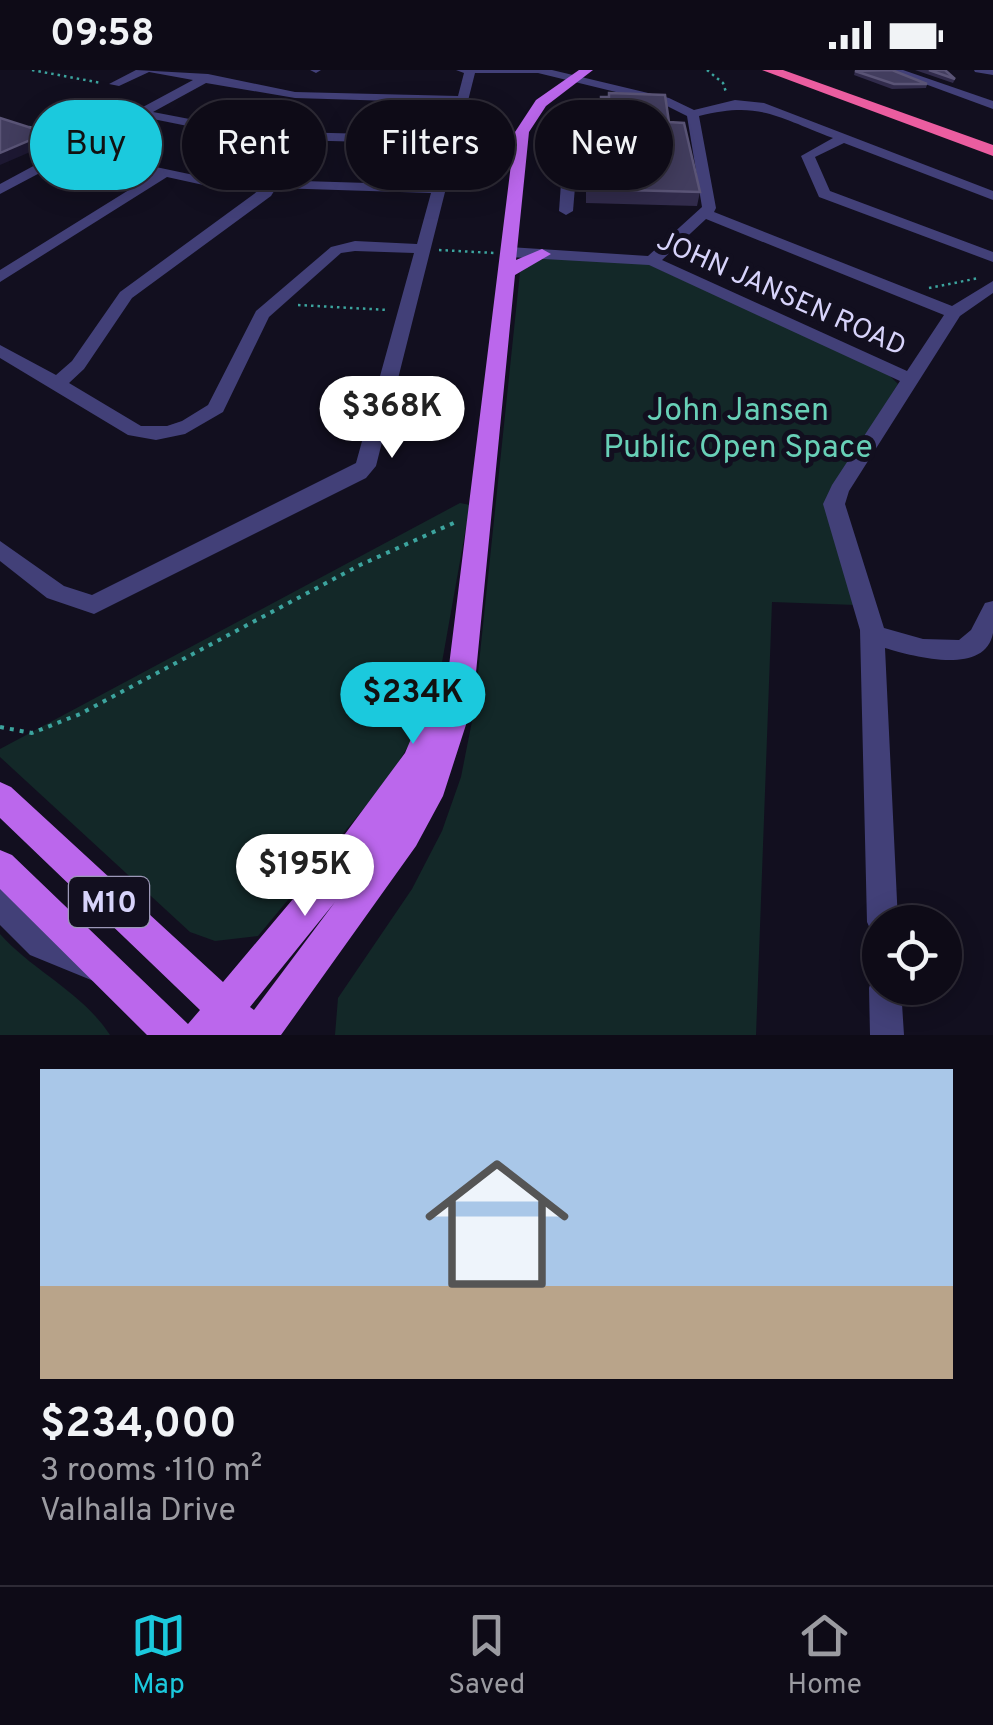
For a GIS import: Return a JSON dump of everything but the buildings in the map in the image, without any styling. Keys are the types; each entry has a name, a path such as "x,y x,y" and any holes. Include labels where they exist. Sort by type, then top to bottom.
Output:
{"highway":[{"path":"769,70 993,151"},
{"path":"801,70 993,138"}],"main road":[{"path":"256,1035 375,880 427,796 459,704 466,660 503,259 523,140 582,76 603,70"},
{"path":"503,259 542,254"},
{"path":"214,1022 336,872 417,761 443,702 467,618"},
{"name":"M10","path":"0,797 214,1022 256,1035"},
{"name":"M10","path":"0,866 174,1035"}],"street":[{"path":"115,84 144,70"},
{"path":"153,70 295,95 462,100 470,71"},
{"path":"162,102 221,70"},
{"path":"461,70 538,70 582,76 676,103 693,114 735,104 764,107 993,196"},
{"path":"496,71 504,70"},
{"path":"892,70 912,78 993,93"},
{"path":"980,70 993,72"},
{"path":"940,81 966,102 993,105"},
{"path":"652,261 707,214 709,206 693,114"},
{"path":"162,117 252,135 346,137"},
{"path":"843,138 808,156 824,194 993,258"},
{"path":"0,190 30,170"},
{"path":"0,276 163,174 182,177"},
{"path":"56,384 78,365 126,295 268,190"},
{"path":"0,548 61,596 78,604 94,605 350,481 366,466 440,190"},
{"path":"566,190 566,211"},
{"path":"707,214 954,313"},
{"path":"0,350 135,431 152,435 181,428 216,408 256,324 324,260 345,247 424,249"},
{"name":"JOHN JANSEN ROAD","path":"542,254 652,261 912,378"},
{"path":"882,905 872,635 834,504 839,490 954,313 988,282"},
{"path":"872,635 930,648 965,648 980,636 993,610"},
{"path":"0,904 41,944 104,968"},
{"path":"886,1005 887,1035"}],"path":[{"path":"32,70 115,84"},
{"path":"707,70 723,83 726,98 735,104"},
{"path":"18,124 30,129"},
{"path":"424,249 503,259"},
{"path":"911,296 988,282"},
{"path":"274,304 408,311"},
{"path":"0,727 32,733 80,714 345,573 458,522"}],"green space":[{"name":"John Jansen Public Open Space","path":"537,260 645,263 885,371 898,384 826,499 856,605 772,602 756,1035 335,1035 338,998 412,889 442,831 461,777 474,711 520,272"},
{"path":"460,503 470,505 441,668 415,734 390,777 258,936 215,941 190,932 0,757 0,749"},
{"path":"0,934 85,1006 110,1035 0,1035"}]}
